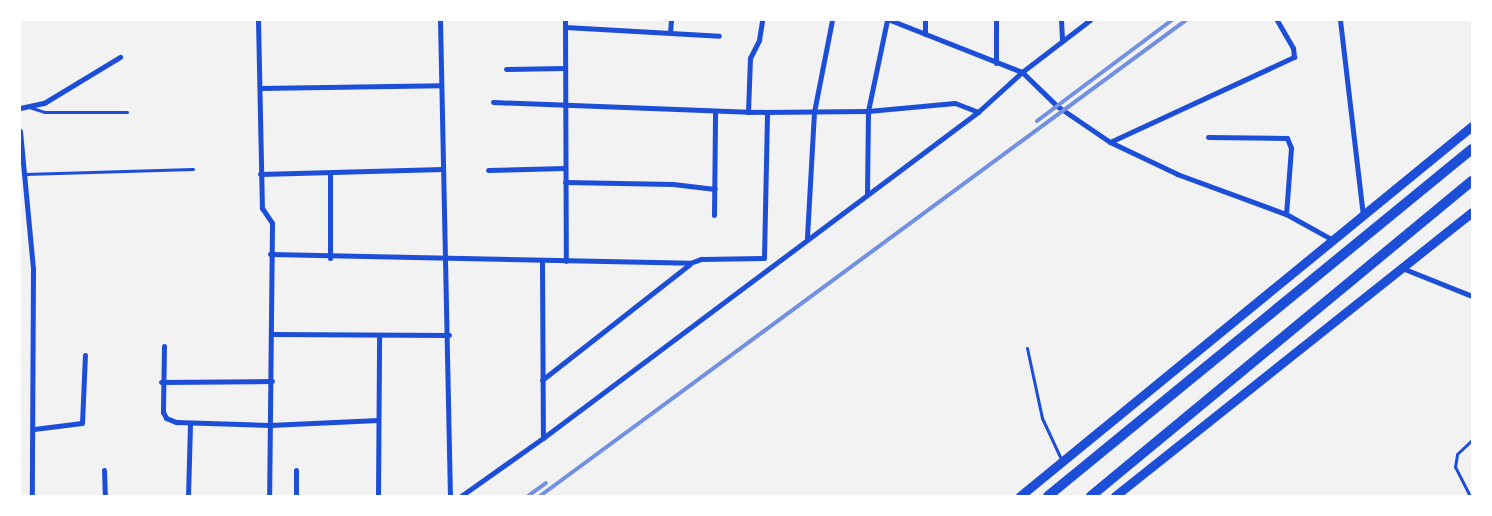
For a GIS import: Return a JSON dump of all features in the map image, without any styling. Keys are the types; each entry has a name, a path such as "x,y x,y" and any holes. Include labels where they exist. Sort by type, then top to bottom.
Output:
{"highway":[{"path":"1048,496 1472,149"},
{"path":"1091,496 1472,180"}],"main road":[{"path":"1020,496 1472,126"},
{"path":"1114,496 1472,212"}],"street":[{"path":"258,20 262,208 272,223 270,254 272,381 269,496"},
{"path":"440,20 449,335 450,496"},
{"path":"565,20 566,262"},
{"path":"670,32 671,20"},
{"path":"748,112 750,58 759,40 762,20"},
{"path":"807,237 814,112 832,20"},
{"path":"867,193 868,110 888,20 1022,72 1057,106 1110,142 1177,174 1286,214 1334,240"},
{"path":"925,20 925,34"},
{"path":"996,20 996,63"},
{"path":"1061,20 1062,41"},
{"path":"461,496 544,438 807,237 978,112 1022,72 1090,20"},
{"path":"1110,142 1294,57 1293,48 1277,20"},
{"path":"1340,20 1363,215"},
{"path":"565,27 719,36"},
{"path":"20,108 55,97 120,57"},
{"path":"506,69 565,68"},
{"path":"260,88 441,86"},
{"path":"493,102 565,103 715,112 868,110 955,103 978,112"},
{"path":"714,215 715,112"},
{"path":"542,380 690,264 701,260 764,258 767,112"},
{"path":"20,131 33,269 34,428 32,496"},
{"path":"1208,137 1287,138 1291,148 1286,214"},
{"path":"488,170 565,168"},
{"path":"260,174 443,169"},
{"path":"330,173 330,258"},
{"path":"566,182 673,184 715,189"},
{"path":"270,254 330,258 446,258 690,264"},
{"path":"542,261 544,438"},
{"path":"1402,268 1472,296"},
{"path":"271,334 449,335"},
{"path":"378,496 379,336"},
{"path":"164,346 161,382 166,418 190,423 270,425 378,420"},
{"path":"34,428 82,423 85,355"},
{"path":"161,382 272,381"},
{"path":"188,496 190,423"},
{"path":"104,470 105,496"},
{"path":"296,470 296,496"}],"lane":[{"path":"29,106 44,112 127,112"},
{"path":"24,174 193,169"},
{"path":"1027,348 1042,418 1062,462"},
{"path":"1470,496 1455,467 1458,454 1472,440"}],"railway":[{"path":"1037,121 1172,20"},
{"path":"540,496 1186,20"},
{"path":"528,496 546,483"}]}
